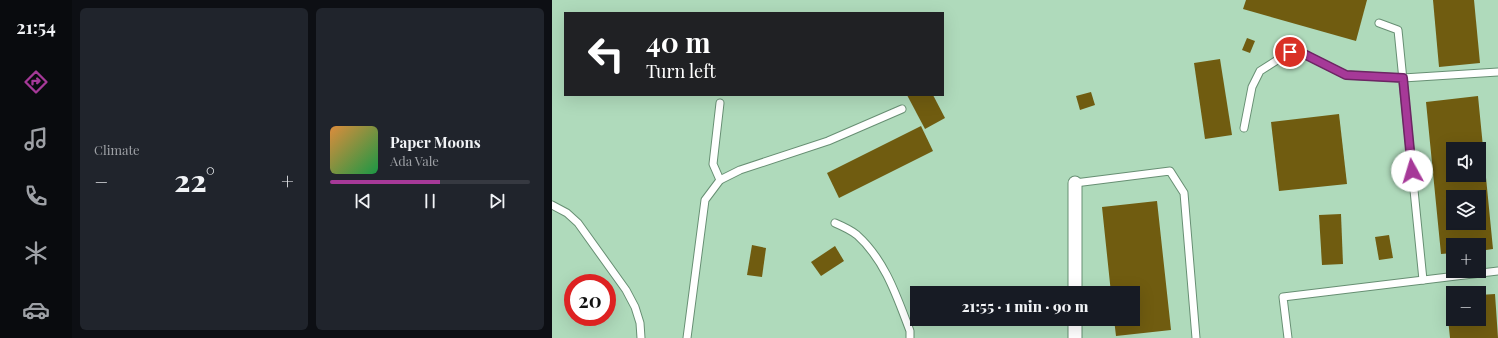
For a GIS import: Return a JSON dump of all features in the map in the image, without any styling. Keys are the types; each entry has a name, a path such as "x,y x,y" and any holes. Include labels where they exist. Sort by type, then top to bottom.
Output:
{"street":[{"path":"1075,183 1075,286"},
{"path":"1073,337 1074,326"}],"lane":[{"path":"1379,23 1398,30 1424,280"},
{"path":"1244,128 1252,88 1260,70 1290,52 1304,54 1346,75 1403,78 1498,72"},
{"path":"720,103 713,164 720,180"},
{"path":"687,338 705,200 720,180 740,170 828,141 902,109"},
{"path":"1075,183 1170,171 1184,193 1196,338"},
{"path":"552,205 567,213 578,223 626,290 635,307 640,323 641,338"},
{"path":"836,223 856,234 873,252 893,287 910,331 910,338"},
{"path":"1288,338 1283,297 1498,271"}],"building":[{"path":"1246,0 1367,0 1356,41 1243,9"},
{"path":"1433,0 1474,0 1480,63 1439,67"},
{"path":"1247,38 1255,41 1250,53 1242,50"},
{"path":"1220,59 1232,135 1205,139 1194,63"},
{"path":"1091,92 1095,105 1080,110 1076,96"},
{"path":"908,96 934,96 945,118 925,129"},
{"path":"1478,96 1483,142 1446,142 1446,182 1486,182 1486,178 1493,249 1486,250 1486,238 1446,238 1446,254 1441,254 1426,102"},
{"path":"1339,114 1347,184 1279,191 1271,122"},
{"path":"921,126 933,151 839,198 827,173"},
{"path":"1157,201 1171,330 1116,336 1115,326 1140,326 1140,286 1110,286 1102,207"},
{"path":"1341,214 1343,264 1322,265 1319,215"},
{"path":"1389,235 1393,258 1379,260 1375,237"},
{"path":"752,245 766,248 762,277 747,275"},
{"path":"835,246 844,261 821,276 811,262"},
{"path":"1495,294 1498,338 1450,338 1449,326 1486,326 1486,295"}],"route":[{"path":"1290,52 1304,54 1346,75 1403,78 1412,171"}]}
